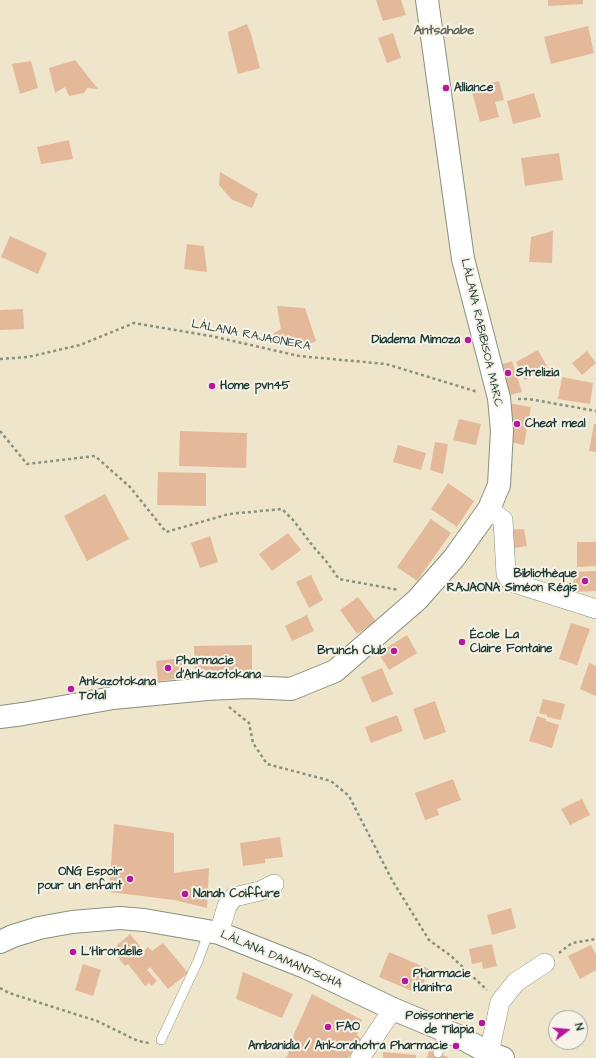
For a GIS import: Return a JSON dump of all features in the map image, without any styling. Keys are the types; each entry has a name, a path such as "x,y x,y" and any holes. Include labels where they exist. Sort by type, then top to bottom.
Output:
{"street":[{"name":"LÀLANA RABIBISOA MARC","path":"0,717 113,698 207,689 249,687 291,688 336,671 417,600 454,558 489,509 499,485 502,431 499,398 463,259 427,0"},
{"path":"489,509 503,520 506,574 511,582 596,609"},
{"path":"214,932 227,906 234,897 260,892 274,884"},
{"name":"LÀLANA DAMANTSOHA","path":"0,942 13,936 39,928 66,923 120,918 144,920 214,932 305,968 393,1010 458,1036 496,1055"},
{"path":"496,1055 500,1002 516,982 546,963"},
{"path":"360,1058 393,1010"}],"lane":[{"path":"161,1040 198,961 214,932"},
{"path":"438,1053 443,1030"}],"path":[{"name":"LÀLANA RAJAONERA","path":"0,359 28,357 80,345 134,323 211,336 299,356 386,364 499,398"},
{"path":"529,399 596,411"},
{"path":"0,431 27,464 95,456 130,487 166,532 229,514 282,509 294,521 340,579 402,590 417,600"},
{"path":"207,689 249,723 253,743 267,764 331,781 349,796 392,880 429,940 451,956 500,1002"},
{"path":"546,963 572,944 596,939"},
{"path":"0,988 9,993 98,1021 138,1041 150,1043 161,1040"}],"building":[{"path":"376,0 401,0 406,15 383,21"},
{"path":"548,0 583,0 583,4 548,6"},
{"path":"247,24 260,68 238,74 228,32"},
{"path":"588,26 594,53 551,64 544,37"},
{"path":"393,33 401,58 387,63 378,38"},
{"path":"75,60 98,89 87,88 84,93 69,96 65,87 55,93 49,68"},
{"path":"31,61 38,88 20,94 12,64"},
{"path":"499,81 504,100 495,102 499,117 480,122 471,88"},
{"path":"534,93 541,117 513,124 507,101"},
{"path":"69,140 73,159 41,164 37,147"},
{"path":"559,153 563,180 525,186 521,158"},
{"path":"220,172 258,194 252,208 231,199 219,185"},
{"path":"553,231 552,263 529,262 531,237"},
{"path":"10,236 47,253 38,274 1,257"},
{"path":"187,244 204,246 207,272 184,269"},
{"path":"277,306 305,308 316,341 299,349 271,342 274,333 281,329"},
{"path":"23,309 24,329 0,330 0,310"},
{"path":"538,350 548,368 525,380 516,362"},
{"path":"587,351 596,363 582,375 572,363"},
{"path":"512,361 522,392 503,397 494,367"},
{"path":"562,377 593,383 590,404 558,399"},
{"name":"Cheat meal","path":"502,402 531,407 524,445 510,442"},
{"path":"459,419 481,424 476,445 453,440"},
{"path":"594,424 596,424 596,452 589,451"},
{"path":"180,431 247,433 246,468 179,466"},
{"path":"435,442 448,444 443,474 430,470"},
{"path":"398,445 426,453 421,470 393,462"},
{"path":"158,472 206,473 206,506 157,505"},
{"path":"448,483 474,501 457,527 431,509"},
{"path":"105,494 129,539 87,561 64,516"},
{"path":"431,519 451,533 417,581 397,567"},
{"path":"524,529 527,546 509,549 507,530"},
{"path":"288,533 301,550 272,571 259,554"},
{"path":"210,536 218,562 200,568 191,543"},
{"path":"577,542 596,542 596,566 577,567"},
{"name":"Bibliothèque RAJAONA Siméon Régis","path":"596,571 596,591 574,592 573,572"},
{"path":"311,575 323,600 309,608 296,582"},
{"path":"358,597 376,621 357,634 340,610"},
{"path":"307,615 314,631 292,641 285,626"},
{"path":"571,623 590,629 577,665 559,659"},
{"path":"407,635 417,653 389,670 378,653"},
{"path":"252,645 252,672 195,673 194,646"},
{"path":"183,658 186,678 158,681 156,661"},
{"path":"589,663 596,666 596,696 580,689"},
{"path":"382,668 393,694 372,703 361,677"},
{"path":"543,699 565,704 561,720 547,717 547,715 539,713"},
{"path":"435,701 446,732 424,740 413,709"},
{"path":"397,715 403,731 371,743 365,727"},
{"path":"537,716 546,719 546,721 559,725 552,748 529,741"},
{"path":"453,779 461,800 437,809 439,815 425,820 415,793"},
{"path":"582,799 590,815 570,825 561,809"},
{"path":"114,824 174,833 174,873 209,868 207,908 174,900 109,892"},
{"path":"280,837 283,857 265,859 265,863 243,866 240,843"},
{"path":"511,908 516,928 492,935 487,915"},
{"path":"130,934 144,951 148,947 152,951 163,943 188,973 168,989 150,967 147,970 157,981 151,986 149,983 145,986 128,964 125,966 112,950"},
{"path":"492,944 497,966 483,969 482,962 472,964 469,949"},
{"path":"591,945 596,955 596,970 580,979 568,956"},
{"path":"389,952 429,969 419,994 379,977"},
{"path":"83,964 101,970 93,996 75,990"},
{"path":"243,972 293,994 282,1018 236,999"},
{"name":"FAO","path":"312,994 362,1020 357,1035 361,1039 348,1058 285,1058 288,1055 289,1045"},
{"path":"429,1050 438,1053 450,1058 427,1058"},
{"path":"383,1052 416,1055 416,1058 383,1058"}],"place":[{"name":"Alliance","path":"446,88"},
{"name":"Diadema Mimoza","path":"468,340"},
{"name":"Strelizia","path":"508,373"},
{"name":"Home pvn45","path":"212,386"},
{"name":"Cheat meal","path":"517,424"},
{"name":"Bibliothèque RAJAONA Siméon Régis","path":"585,581"},
{"name":"École La Claire Fontaine","path":"462,642"},
{"name":"Brunch Club","path":"394,651"},
{"name":"Pharmacie d'Ankazotokana","path":"168,668"},
{"name":"Ankazotokana Total","path":"71,689"},
{"name":"ONG Espoir pour un enfant","path":"130,879"},
{"name":"Nanah Coiffure","path":"185,894"},
{"name":"L'Hirondelle","path":"73,952"},
{"name":"Pharmacie Hanitra","path":"405,981"},
{"name":"Poissonnerie de Tilapia","path":"482,1023"},
{"name":"FAO","path":"328,1027"},
{"name":"Ambanidia / Ankorahotra Pharmacie","path":"456,1046"}],"district":[{"name":"Antsahabe","path":"444,31"}]}
